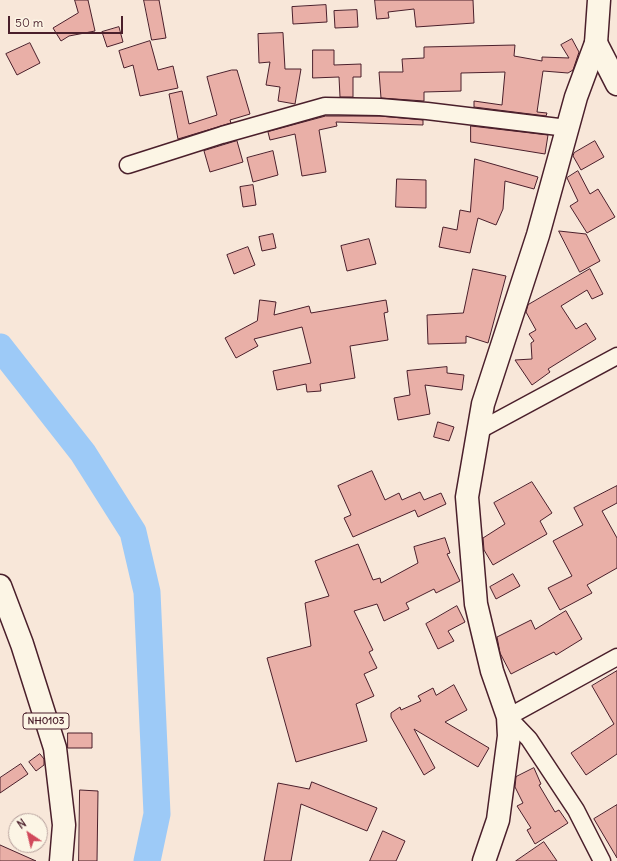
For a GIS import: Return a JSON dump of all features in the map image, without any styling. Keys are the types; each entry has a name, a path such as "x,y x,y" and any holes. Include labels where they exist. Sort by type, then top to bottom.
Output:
{"main road":[{"path":"484,861 498,820 509,736 508,717 492,671 476,604 467,497 483,404 538,235 576,97 596,43 599,0"},
{"path":"596,43 617,84"},
{"name":"NH0103","path":"0,586 22,644 55,748 64,825 61,861"}],"street":[{"path":"128,165 325,106 380,107 427,111 567,128"},
{"path":"478,431 617,356"},
{"path":"602,861 576,810 529,739 508,717 617,657"}],"building":[{"path":"75,0 88,0 95,31 69,36 61,41 53,28 78,13"},
{"path":"144,0 159,0 166,38 152,40"},
{"path":"375,0 473,0 474,23 416,27 414,9 388,12 389,18 377,19"},
{"path":"326,5 327,22 293,24 292,7"},
{"path":"357,10 358,27 335,28 334,11"},
{"path":"119,27 123,42 107,47 102,32"},
{"path":"283,33 285,69 301,69 295,104 278,101 280,87 266,85 270,62 259,63 258,34"},
{"path":"572,39 579,52 573,70 568,73 543,71 537,112 547,113 546,116 474,107 474,101 502,105 505,72 461,73 461,91 424,92 424,101 381,98 379,72 403,72 402,59 424,58 424,47 515,45 514,56 542,61 542,57 569,58 561,45"},
{"path":"150,41 158,70 173,66 178,88 140,96 133,65 124,68 119,51"},
{"path":"30,43 40,63 17,75 6,54"},
{"path":"313,50 334,50 334,65 361,64 361,77 353,77 353,97 340,97 339,77 313,78"},
{"path":"237,70 250,114 230,120 231,123 178,139 169,94 182,91 189,124 217,115 207,77"},
{"path":"326,116 380,116 423,120 423,125 336,122 337,126 319,130 326,172 302,176 295,134 270,140 268,132"},
{"path":"471,126 548,135 545,154 471,142"},
{"path":"237,141 243,162 210,172 204,151"},
{"path":"595,141 604,157 581,170 573,156 574,153"},
{"path":"273,151 278,175 253,182 247,158"},
{"path":"475,159 538,177 534,189 505,181 503,209 496,225 478,218 470,253 439,247 443,227 457,230 460,210 470,212"},
{"path":"578,171 590,194 598,189 615,217 587,233 570,206 578,201 567,178"},
{"path":"397,179 426,180 426,208 396,207"},
{"path":"253,185 256,205 243,207 240,187"},
{"path":"559,231 586,234 600,261 580,272"},
{"path":"273,234 276,248 262,251 259,237"},
{"path":"369,239 376,264 347,271 341,246"},
{"path":"248,247 255,265 234,274 227,255"},
{"path":"473,269 506,276 488,343 466,336 466,343 428,344 427,315 463,313"},
{"path":"590,269 603,294 592,299 587,290 561,306 576,329 586,323 596,339 548,369 550,372 532,385 515,360 532,359 531,343 534,341 529,334 536,330 526,312 528,305"},
{"path":"260,300 276,302 274,315 309,306 311,313 386,300 388,312 384,313 388,340 350,346 355,378 320,384 321,391 307,392 306,384 277,390 273,371 311,363 302,327 254,339 258,346 236,358 225,338 257,321"},
{"path":"447,367 447,373 464,375 462,390 425,385 430,414 398,420 394,398 410,395 407,371"},
{"path":"438,422 454,427 449,441 434,437"},
{"path":"372,471 385,500 399,493 402,500 420,492 424,500 441,493 446,504 418,517 415,510 353,537 344,518 351,515 338,486"},
{"path":"532,482 552,513 540,521 547,534 493,565 484,550 483,538 505,524 494,503"},
{"path":"617,486 617,503 602,511 617,538 617,568 587,585 592,593 560,610 548,588 572,576 553,541 583,525 574,508"},
{"path":"445,538 450,553 447,554 460,581 436,593 434,589 406,603 409,609 384,621 377,604 354,611 373,650 369,652 377,668 364,674 374,696 356,704 367,741 296,762 267,658 311,646 305,603 329,596 315,561 358,544 373,580 380,578 381,583 418,563 414,547"},
{"path":"513,574 520,586 496,599 490,587"},
{"path":"457,606 465,622 448,631 454,641 438,649 426,624"},
{"path":"566,611 582,639 556,655 554,652 511,674 500,653 497,637 531,620 535,629"},
{"path":"617,671 617,754 586,775 571,753 614,724 592,686"},
{"path":"454,685 467,710 445,722 489,748 478,767 414,729 435,768 424,775 391,717 391,713 400,707 401,710 421,701 418,696 433,688 436,695"},
{"path":"68,733 92,733 92,748 68,748"},
{"path":"40,754 44,759 44,765 36,771 29,762"},
{"path":"21,764 28,774 0,793 0,778"},
{"path":"534,768 541,784 539,785 555,812 559,810 568,823 535,844 527,830 531,828 517,806 523,803 515,787 516,777"},
{"path":"312,782 377,808 367,831 301,804 291,861 264,861 278,783 309,789"},
{"path":"80,790 98,791 97,861 79,861"},
{"path":"617,805 617,858 594,819"},
{"path":"383,831 405,841 396,861 370,861"},
{"path":"544,842 557,861 516,861"},
{"path":"0,845 8,849 8,853 18,853 36,861 0,861"}],"waterway":[{"path":"0,347 83,453 133,532 147,592 157,814 147,861"}]}
